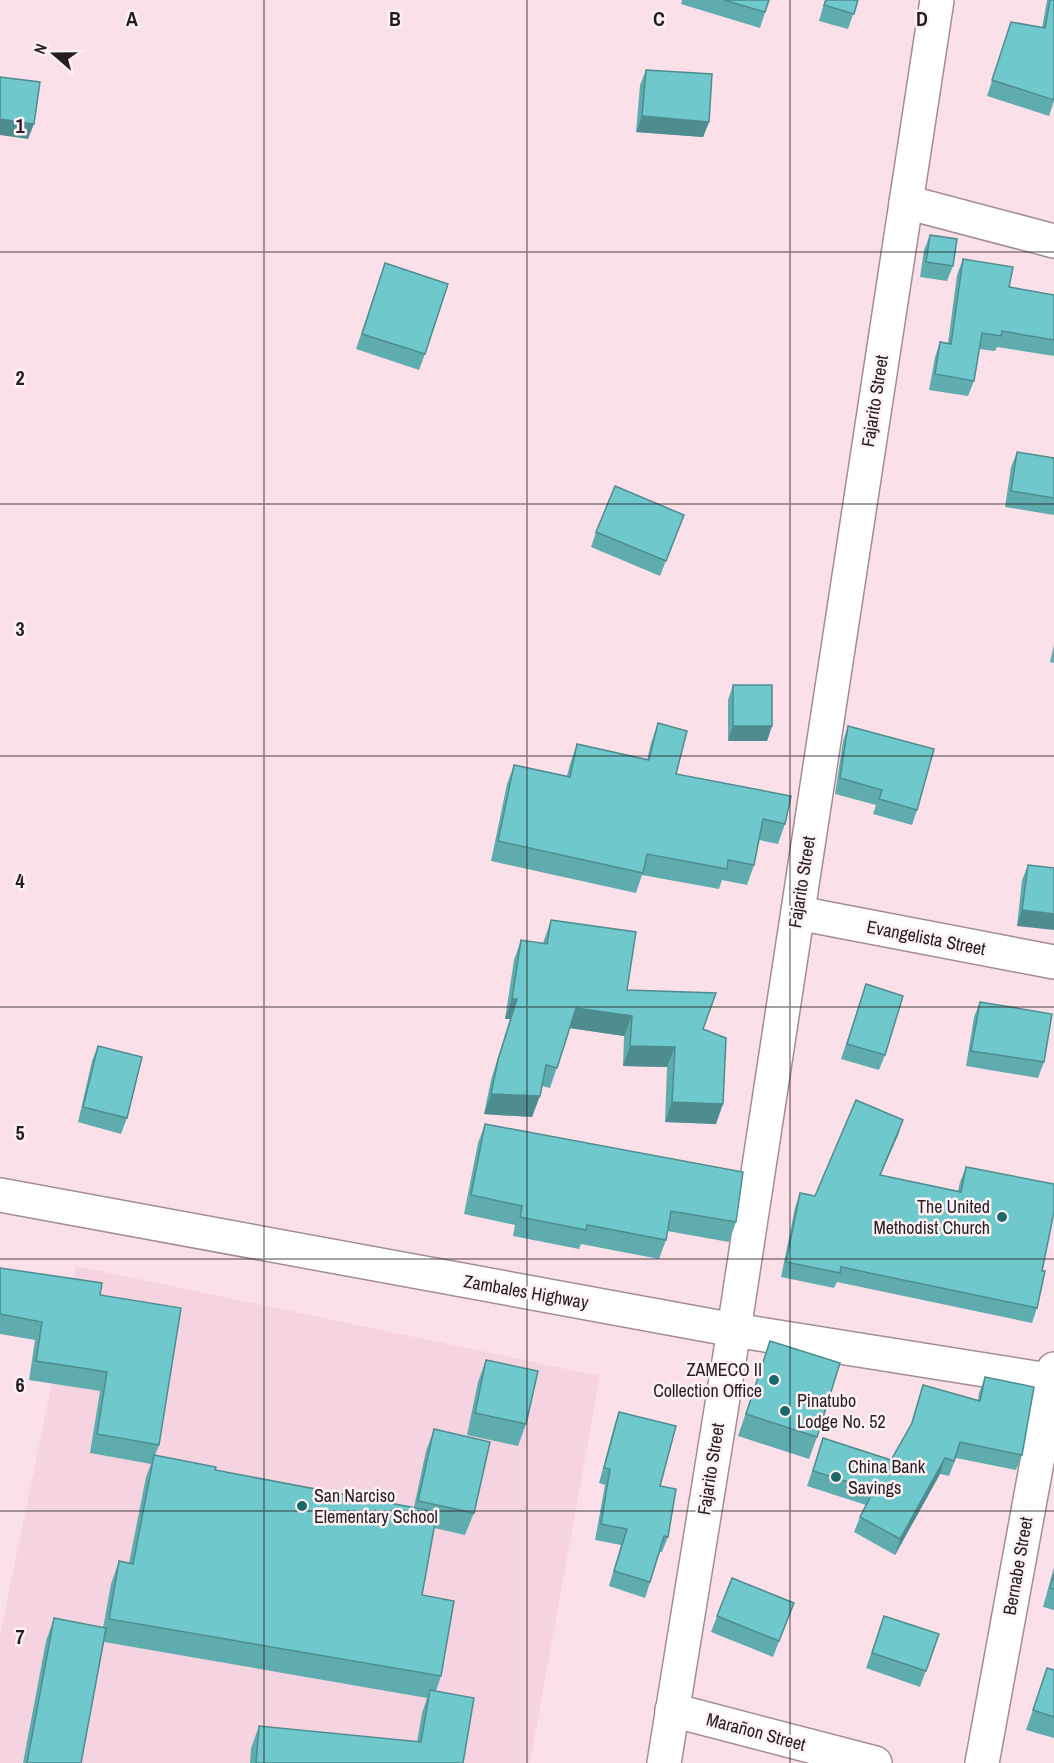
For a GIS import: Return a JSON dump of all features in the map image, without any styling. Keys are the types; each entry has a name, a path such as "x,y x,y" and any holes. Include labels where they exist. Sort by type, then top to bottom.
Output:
{"street":[{"name":"Fajarito Street","path":"664,1763 734,1330 936,0"},
{"path":"906,202 1054,241"},
{"name":"Evangelista Street","path":"798,913 1054,962"},
{"name":"Zambales Highway","path":"0,1195 734,1330 1053,1377"},
{"name":"Bernabe Street","path":"982,1763 1053,1377"},
{"name":"Marañon Street","path":"672,1710 875,1763"}],"shaded area":[{"name":"San Narciso Elementary School","path":"76,1266 600,1376 530,1763 0,1763 0,1635"}],"building":[{"path":"724,0 769,0 765,12"},
{"path":"826,0 858,0 854,14 824,5"},
{"path":"1050,0 1054,0 1054,100 992,80 1011,22 1045,28"},
{"path":"646,70 712,74 709,122 642,116"},
{"path":"0,77 40,82 34,124 0,119"},
{"path":"930,235 957,239 953,266 926,262"},
{"path":"963,259 1013,267 1009,287 1054,295 1054,340 1002,331 1001,336 982,333 974,381 935,374 940,342 951,344"},
{"path":"385,263 448,284 425,354 362,334"},
{"path":"1017,452 1054,458 1054,498 1011,491"},
{"path":"615,486 684,515 666,561 596,532"},
{"path":"733,685 772,685 772,726 733,726"},
{"path":"658,723 687,731 676,774 791,796 785,824 763,819 754,865 728,860 727,869 647,854 643,873 498,841 514,765 570,777 577,744 649,760"},
{"path":"848,726 934,749 917,810 879,799 882,790 840,778"},
{"path":"1028,865 1054,868 1054,914 1022,910"},
{"path":"551,920 636,932 627,990 716,993 703,1029 726,1038 723,1104 672,1102 675,1047 630,1046 632,1016 576,1008 557,1068 546,1065 540,1096 491,1094 498,1060 517,999 512,999 521,940 547,944"},
{"path":"866,984 903,996 885,1055 847,1044"},
{"path":"980,1002 1052,1014 1044,1062 971,1051"},
{"path":"98,1046 142,1057 127,1118 83,1107"},
{"path":"856,1100 903,1120 880,1175 961,1192 966,1167 1054,1184 1054,1212 1037,1308 841,1267 840,1273 786,1262 800,1193 815,1196"},
{"path":"485,1124 743,1172 736,1222 671,1211 666,1240 587,1225 586,1230 520,1217 522,1206 471,1195"},
{"path":"0,1268 102,1283 100,1295 181,1308 159,1445 97,1434 107,1372 36,1361 42,1322 0,1314"},
{"name":"Pinatubo Lodge No. 52","path":"770,1341 840,1363 817,1437 746,1414"},
{"path":"486,1360 538,1371 526,1424 475,1413"},
{"path":"985,1377 1034,1387 1022,1455 960,1442 954,1461 945,1458 900,1539 860,1517 874,1490 813,1471 823,1438 891,1460 912,1423 923,1385 980,1401"},
{"path":"619,1412 676,1426 660,1486 676,1489 668,1537 664,1536 650,1582 614,1571 627,1529 601,1524 610,1469 604,1468"},
{"path":"434,1429 490,1442 474,1513 418,1501"},
{"path":"154,1455 216,1467 215,1470 437,1512 422,1595 454,1601 441,1676 109,1619 119,1561 133,1564"},
{"path":"1054,1574 1054,1589 1050,1588"},
{"path":"732,1578 794,1603 779,1641 717,1616"},
{"path":"884,1616 939,1634 926,1671 872,1653"},
{"path":"54,1618 106,1628 81,1763 27,1763"},
{"path":"1047,1668 1054,1670 1054,1717 1033,1710"},
{"path":"430,1690 474,1698 463,1763 256,1763 259,1726 421,1742"}],"place":[{"name":"The United Methodist Church","path":"1002,1217"},
{"name":"ZAMECO II Collection Office","path":"774,1380"},
{"name":"Pinatubo Lodge No. 52","path":"785,1411"},
{"name":"China Bank Savings","path":"836,1477"},
{"name":"San Narciso Elementary School","path":"302,1506"}]}
